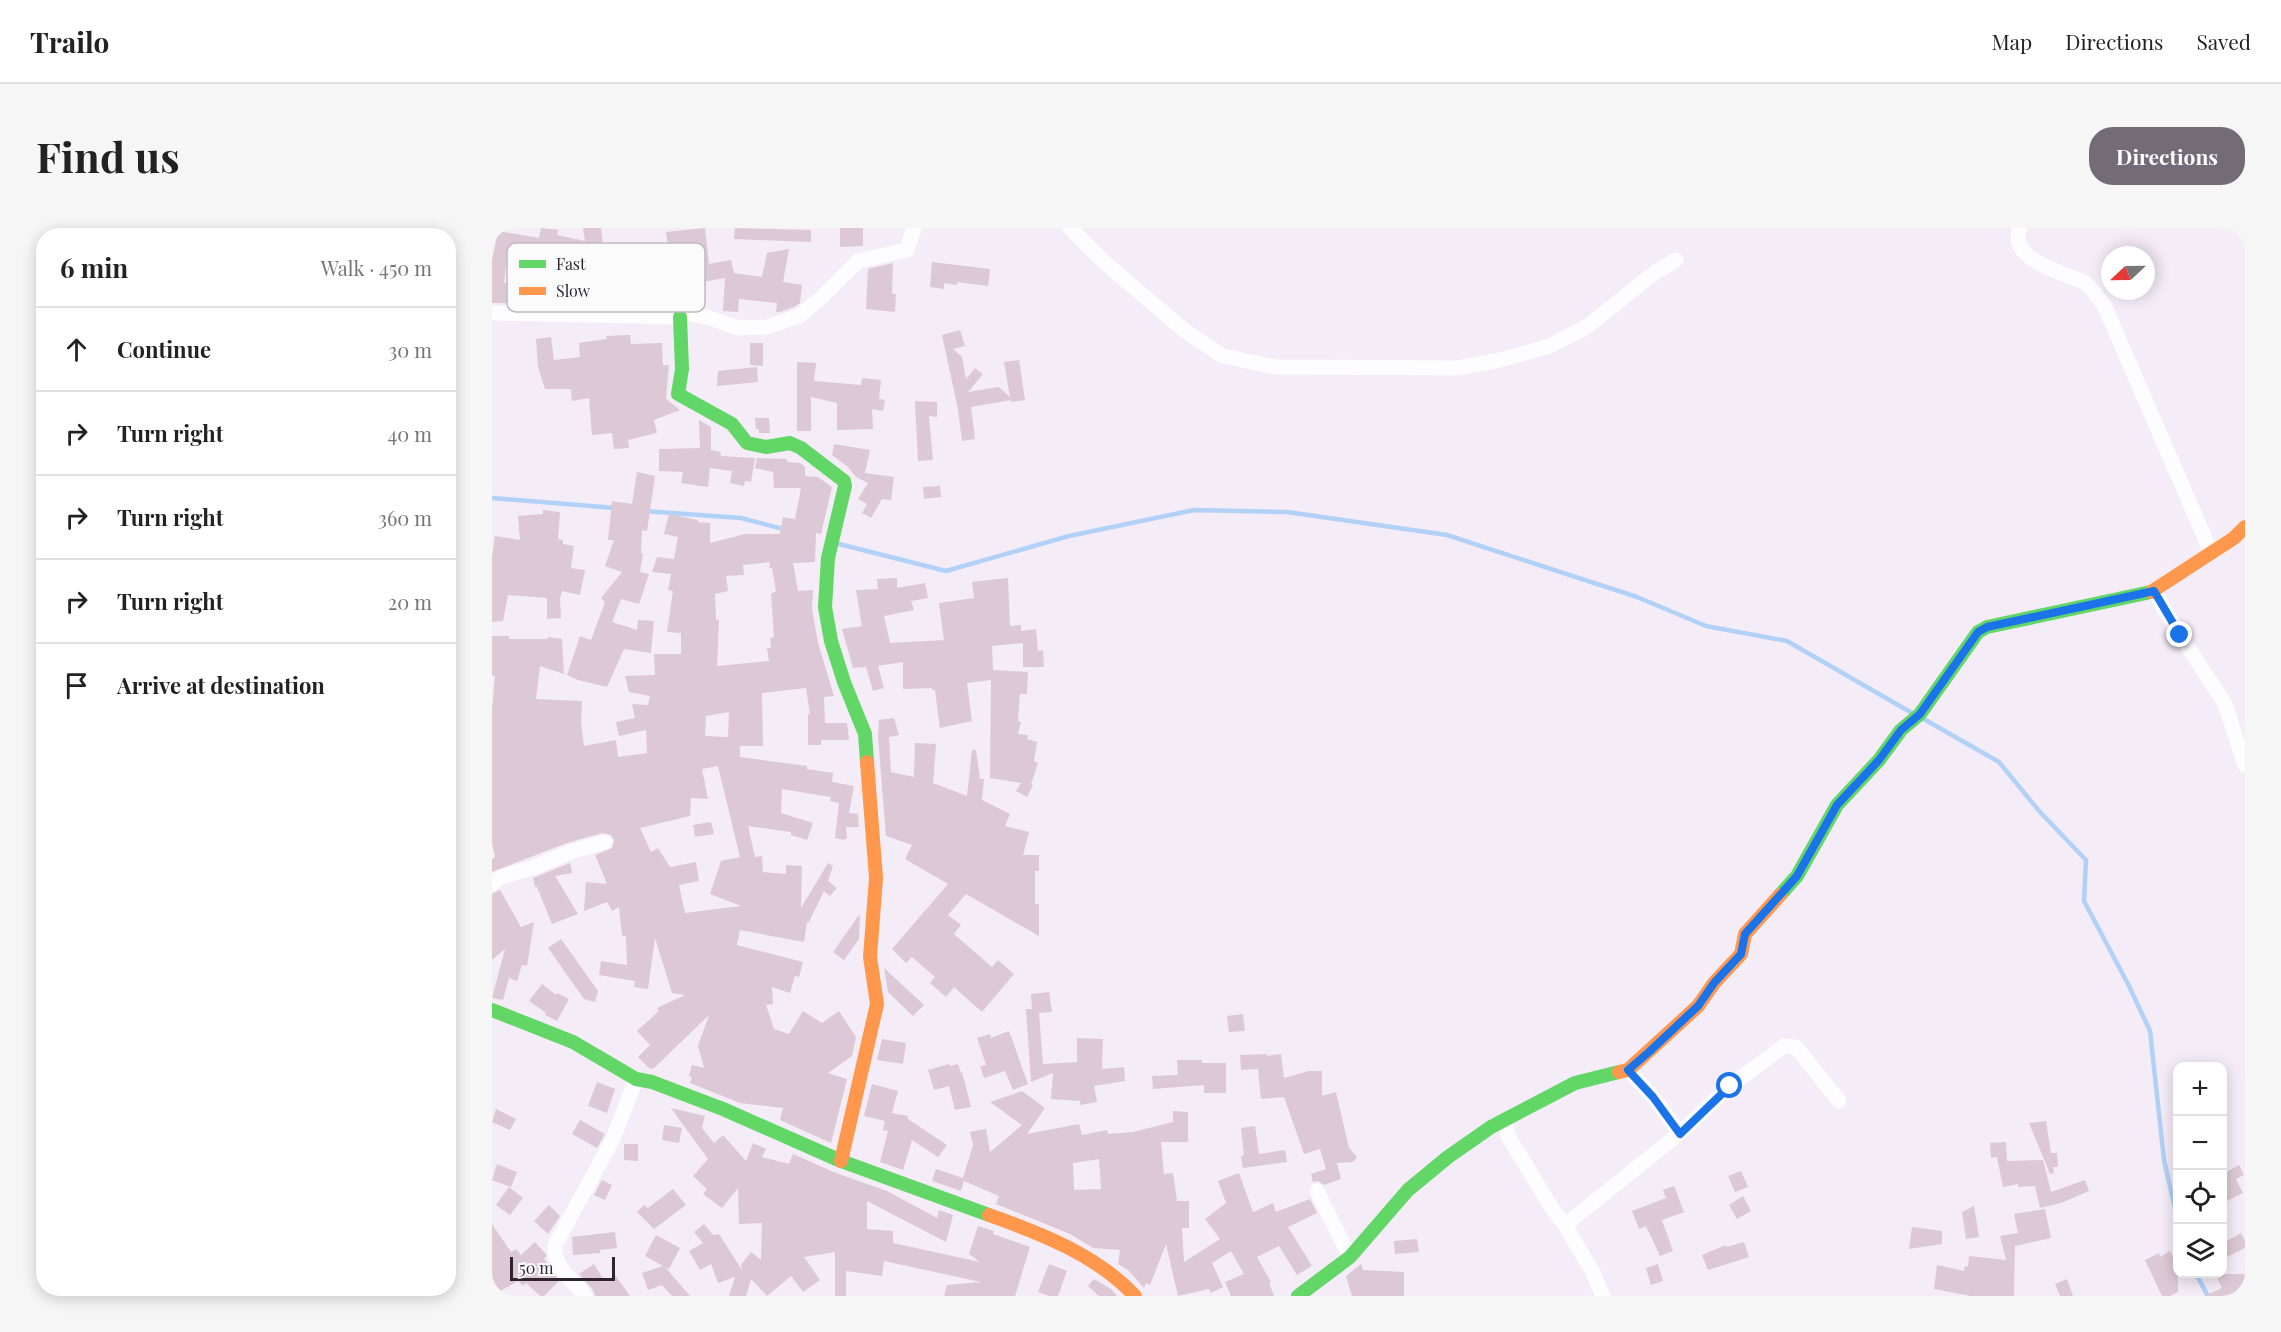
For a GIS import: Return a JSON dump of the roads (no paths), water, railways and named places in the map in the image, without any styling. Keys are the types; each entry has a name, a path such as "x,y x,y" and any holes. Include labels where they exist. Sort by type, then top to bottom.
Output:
{"street":[{"path":"492,313 680,317 686,313 710,318 738,328 767,327 799,316 821,298 858,261 907,250 914,228"},
{"path":"1070,228 1104,262 1184,330 1223,356 1275,367 1457,368 1496,361 1550,345 1588,326 1654,273 1676,260"},
{"path":"2020,228 2018,234 2021,249 2035,261 2088,285 2104,305 2211,552"},
{"path":"680,317 682,369 678,394 732,424 747,443 766,447 790,443 801,448 839,476 845,486 828,558 825,607 831,641 844,682 866,734 876,878 870,957 877,1004 841,1161"},
{"path":"1298,1296 1350,1257 1408,1190 1448,1157 1505,1120 1575,1083 1628,1070 1698,1006 1714,983 1741,954 1745,934 1797,876 1837,805 1879,760 1901,730 1920,714 1978,632 1987,627 2154,591 2234,538 2245,527"},
{"path":"2154,591 2225,704 2245,765"},
{"path":"492,885 501,878 570,852 605,842"},
{"path":"492,1010 573,1042 636,1079 652,1082 723,1109 841,1161 1020,1226 1065,1246 1119,1279 1135,1296"},
{"path":"1565,1225 1680,1134 1730,1086 1784,1046 1796,1047 1839,1101"},
{"path":"1628,1070 1653,1097 1680,1134"},
{"path":"585,1296 560,1268 554,1256 555,1245 613,1139 636,1079"},
{"path":"1505,1120 1509,1136 1553,1210 1565,1225 1592,1271 1603,1296"},
{"path":"1317,1191 1350,1257"}],"waterway":[{"path":"492,498 615,508"},
{"path":"839,544 946,571 1069,536 1194,510 1287,512 1447,535 1637,597 1706,626 1787,641 1912,713"},
{"path":"644,511 741,518 787,530"},
{"path":"1922,718 1999,762 2040,812 2086,860 2084,901 2150,1031 2164,1160 2173,1200"},
{"path":"2198,1278 2208,1296"}]}
